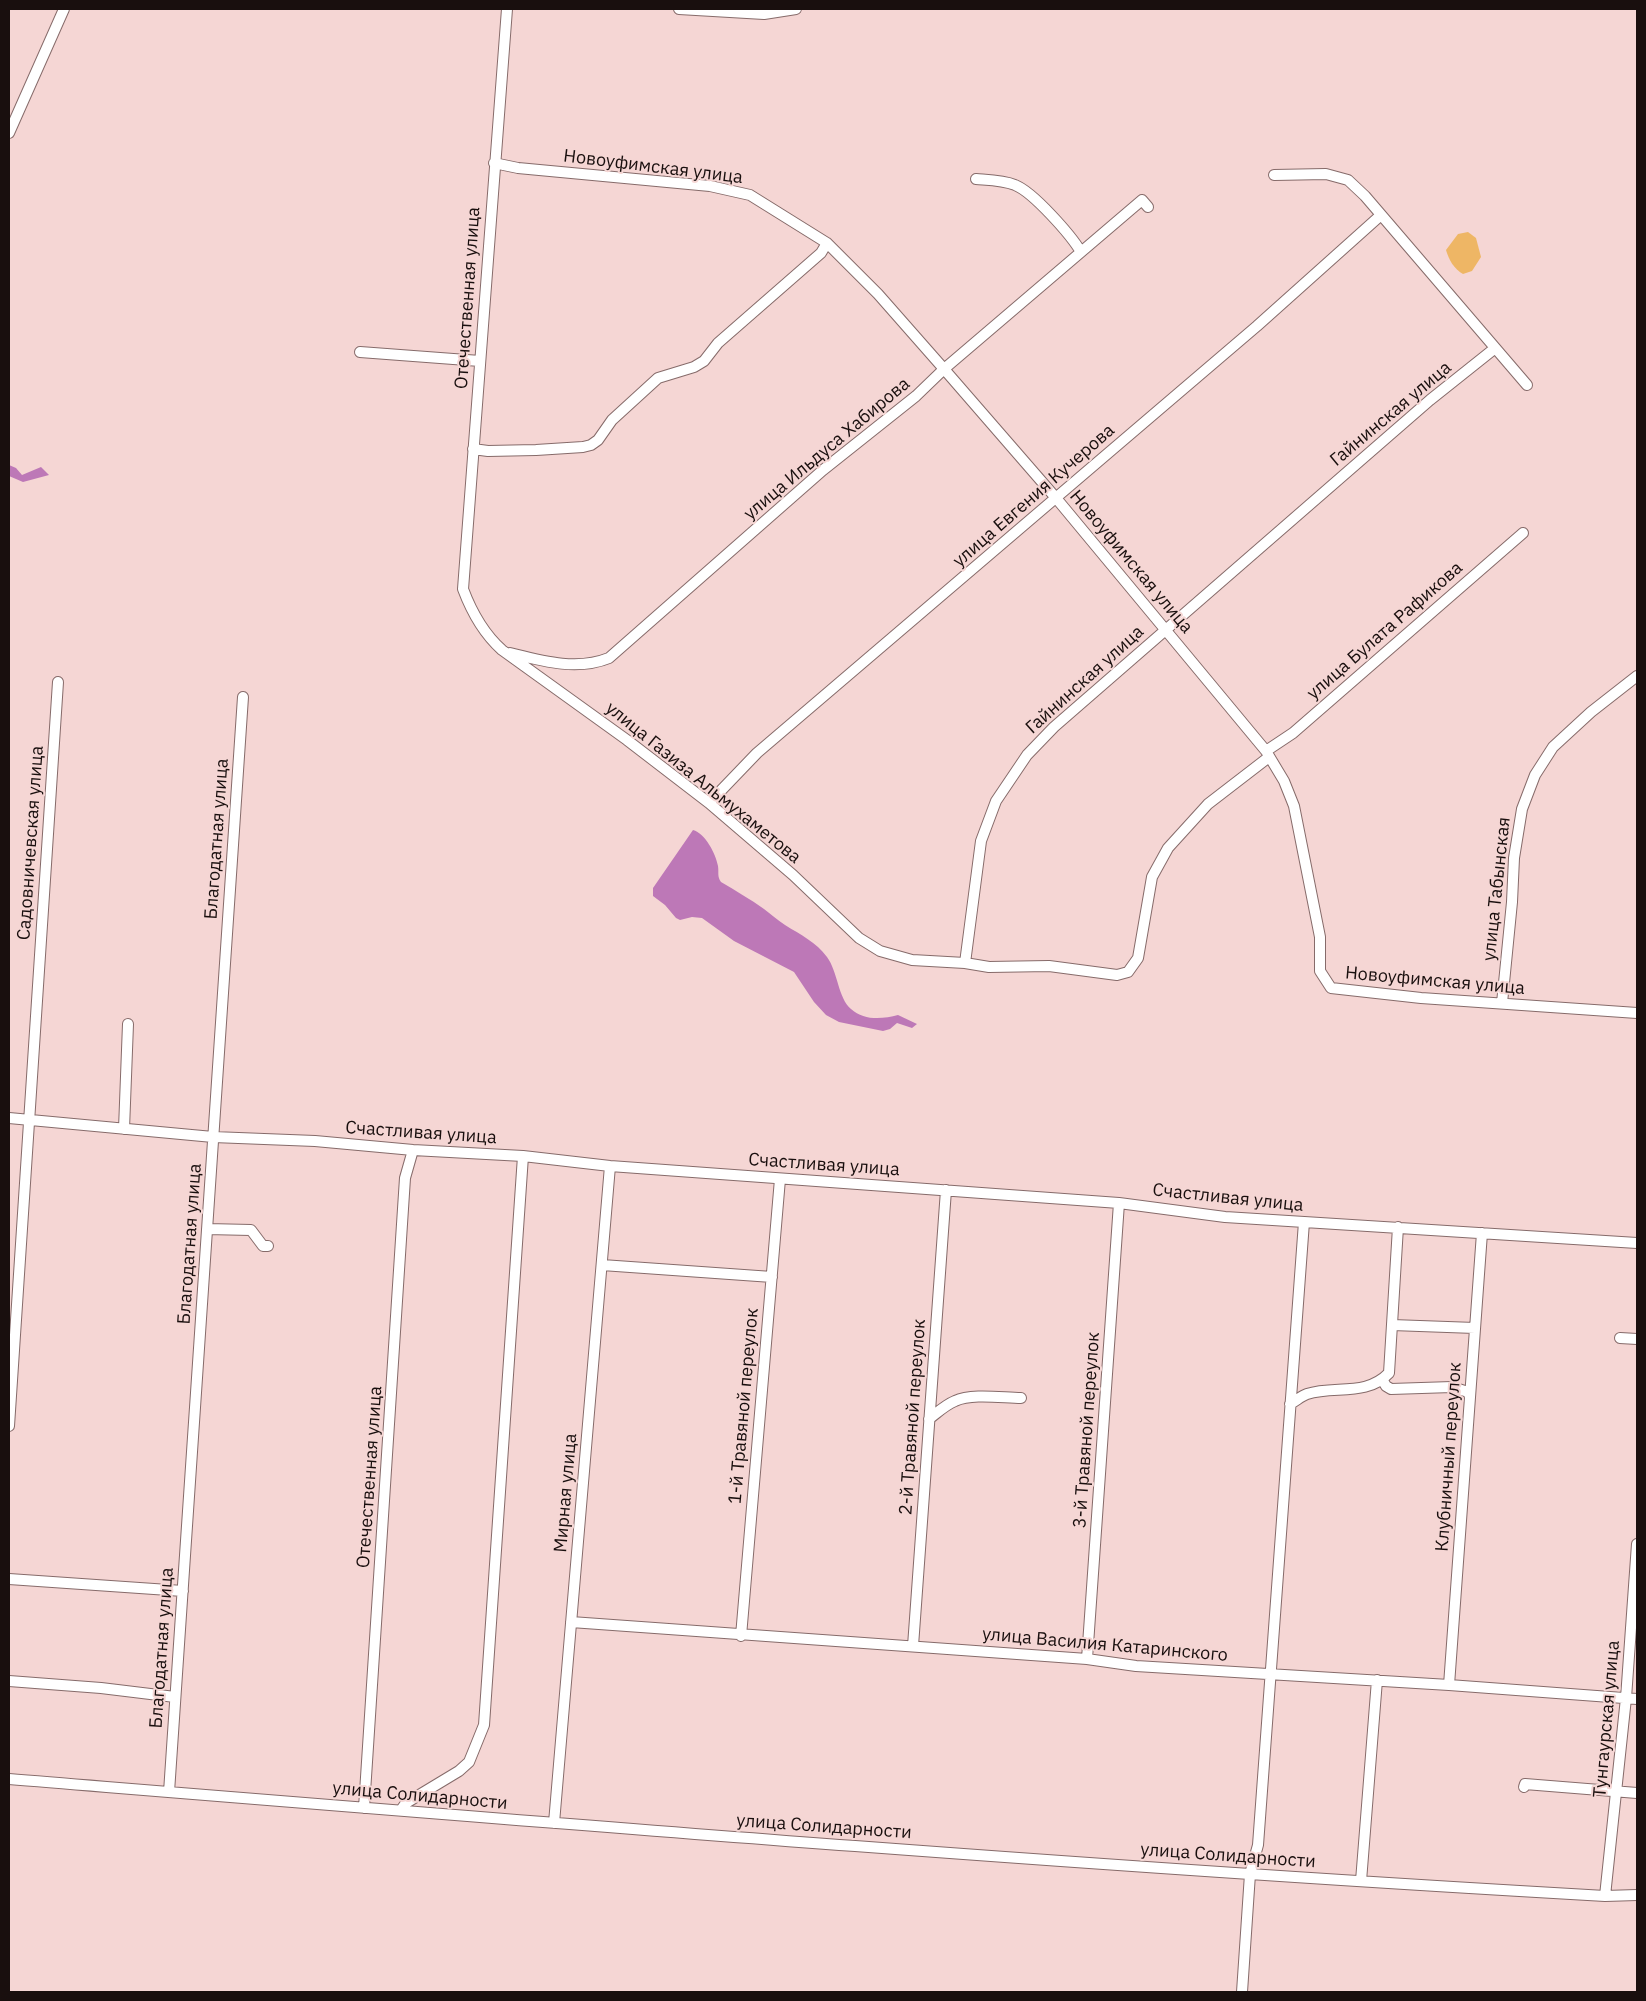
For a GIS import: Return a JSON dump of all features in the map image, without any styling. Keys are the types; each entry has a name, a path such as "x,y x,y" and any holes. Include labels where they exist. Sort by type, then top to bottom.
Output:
{"street":[{"path":"9,133 64,9"},
{"name":"Отечественная улица","path":"463,589 507,9"},
{"path":"679,9 764,14 796,9"},
{"name":"Новоуфимская улица","path":"494,163 518,168 710,186 750,195 827,243 878,294 1056,498 1268,754 1284,781 1294,806 1320,937 1320,971 1331,988 1421,998 1637,1013"},
{"path":"1274,176 1326,174 1348,180 1365,196 1527,385"},
{"path":"976,179 1016,185 1026,192 1074,242 1081,252"},
{"name":"улица Ильдуса Хабирова","path":"502,650 536,660 562,664 585,665 609,658 823,470 916,396 944,369 1142,200 1148,207"},
{"name":"улица Евгения Кучерова","path":"709,803 757,753 1257,326 1381,215"},
{"path":"473,449 488,451 536,450 591,445 598,440 612,420 658,378 694,367 704,361 718,342 821,253 827,243"},
{"name":"Гайнинская улица","path":"965,963 981,841 996,801 1027,755 1054,727 1166,629 1422,407 1494,348"},
{"path":"360,352 480,361"},
{"name":"улица Булата Рафикова","path":"965,963 989,967 1049,966 1117,975 1128,972 1138,958 1152,877 1168,848 1208,804 1523,533"},
{"name":"улица Газиза Альмухаметова","path":"463,589 478,622 491,640 502,650 709,803 793,875 859,938 880,952 912,960 965,963"},
{"name":"улица Табынская","path":"1502,1003 1512,902 1514,858 1522,809 1535,775 1552,747 1591,712 1637,676"},
{"name":"Садовничевская улица","path":"9,1426 58,682"},
{"name":"Благодатная улица","path":"169,1792 243,697"},
{"path":"124,1128 128,1024"},
{"name":"Счастливая улица","path":"9,1118 213,1137 314,1141 413,1150 523,1156 610,1166 651,1167 780,1179 1120,1203 1224,1217 1637,1243"},
{"name":"Отечественная улица","path":"364,1808 405,1188 413,1150"},
{"path":"401,1810 406,1804 459,1771 469,1762 484,1725 523,1156"},
{"name":"Мирная улица","path":"554,1823 610,1166"},
{"name":"1-й Травяной переулок","path":"741,1636 780,1179"},
{"name":"2-й Травяной переулок","path":"912,1646 946,1190"},
{"name":"3-й Травяной переулок","path":"1087,1659 1120,1203"},
{"path":"1242,1992 1250,1874 1258,1845 1304,1222"},
{"path":"1290,1404 1308,1394 1361,1389 1382,1379 1389,1373 1398,1227"},
{"path":"207,1229 252,1230 262,1246 268,1246"},
{"name":"Клубничный переулок","path":"1450,1685 1482,1233"},
{"path":"602,1265 772,1277"},
{"path":"1392,1325 1475,1328"},
{"path":"1620,1338 1637,1339"},
{"path":"1382,1379 1386,1386 1392,1389 1452,1387 1468,1392 1470,1397"},
{"path":"929,1420 957,1400 973,1397 1022,1398"},
{"name":"Тунгаурская улица","path":"1605,1896 1635,1605 1637,1544"},
{"path":"9,1579 183,1591"},
{"name":"улица Василия Катаринского","path":"571,1622 741,1636 1087,1659 1136,1666 1378,1680 1637,1699"},
{"path":"1361,1881 1378,1680"},
{"path":"9,1681 101,1688 175,1697"},
{"name":"улица Солидарности","path":"9,1779 554,1823 1250,1874 1605,1896 1637,1895"},
{"path":"1524,1787 1525,1784 1637,1793"}],"shaded area":[{"path":"1468,232 1476,238 1481,257 1472,271 1463,274 1452,264 1446,250 1458,234"},
{"path":"9,465 16,468 22,475 41,467 49,475 23,482 9,476"},
{"path":"693,830 702,835 712,850 717,861 721,882 759,905 782,923 808,939 823,952 831,963 843,998 851,1009 862,1016 874,1018 898,1015 917,1024 912,1028 897,1023 890,1029 883,1031 839,1022 826,1015 814,1002 794,972 734,941 702,918 692,917 680,920 676,918 665,905 653,896 653,888"}]}
